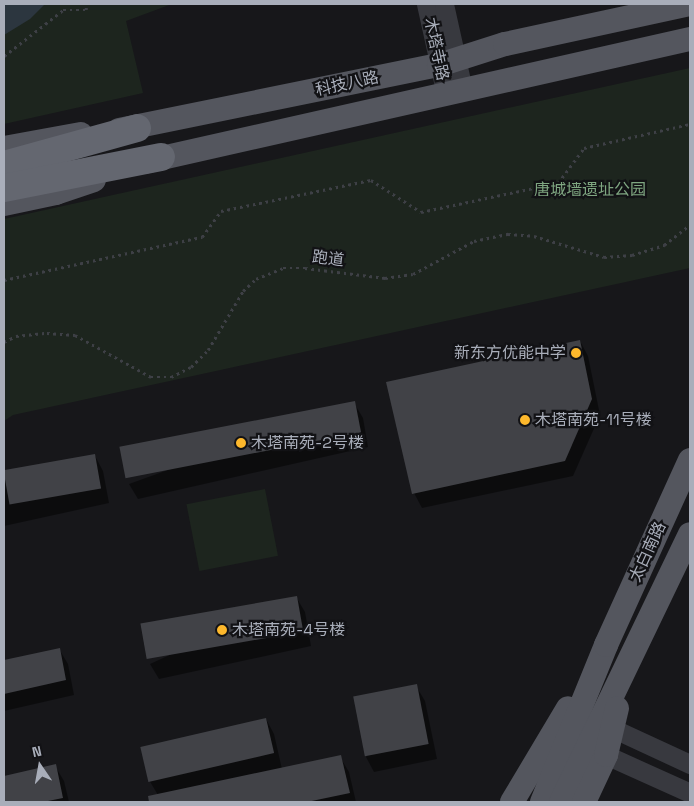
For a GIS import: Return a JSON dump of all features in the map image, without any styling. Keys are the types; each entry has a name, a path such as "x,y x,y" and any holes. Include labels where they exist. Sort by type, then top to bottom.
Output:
{"highway":[{"name":"科技八路","path":"4,164 137,128"},
{"name":"科技八路","path":"4,188 161,157"}],"main road":[{"name":"科技八路","path":"137,128 448,63 504,44 690,4"},
{"name":"科技八路","path":"161,157 690,39"},
{"path":"4,148 60,136 137,128"},
{"path":"4,204 56,193 161,157"},
{"name":"太白南路","path":"512,802 606,645 690,460"},
{"name":"太白南路","path":"542,802 566,769 627,667 690,534"},
{"name":"太白南路","path":"561,802 566,769 606,645"},
{"name":"太白南路","path":"584,802 606,755 627,667"}],"street":[{"name":"木塔寺路","path":"426,4 448,63"},
{"name":"木塔寺路","path":"444,4 448,63 454,92"},
{"path":"612,728 690,764"},
{"path":"606,755 690,793"}],"path":[{"path":"4,56 63,10 86,10 86,4"},
{"path":"4,280 202,238 221,211 371,180 421,212 558,183 584,148 690,124"},
{"name":"跑道","path":"4,342 16,336 75,335 152,377 171,377 191,367 208,350 243,291 256,279 283,268 314,268 385,278 414,274 474,241 508,234 534,236 604,257 632,255 664,245 690,225"}],"green space":[{"path":"4,4 172,4 126,21 143,93 4,124"},
{"name":"唐城墙遗址公园","path":"690,68 690,268 13,415 4,421 4,219"},
{"path":"265,489 278,556 199,571 186,504"}],"shaded area":[{"path":"4,4 45,4 30,19 4,35"}],"building":[{"name":"木塔南苑-11号楼","path":"580,340 592,399 565,461 412,494 386,382"},
{"name":"木塔南苑-2号楼","path":"355,401 361,432 126,478 119,447"},
{"path":"95,454 101,488 9,505 4,470"},
{"name":"木塔南苑-4号楼","path":"297,596 303,631 147,659 140,624"},
{"path":"60,648 66,680 4,694 4,660"},
{"path":"417,684 429,744 365,756 353,696"},
{"path":"266,718 274,753 148,782 140,747"},
{"path":"341,755 350,793 307,802 149,802 148,796"},
{"path":"56,764 63,798 43,802 4,802 4,776"}],"place":[{"name":"新东方优能中学","path":"576,353"},
{"name":"木塔南苑-11号楼","path":"525,420"},
{"name":"木塔南苑-2号楼","path":"241,443"},
{"name":"木塔南苑-4号楼","path":"222,630"}]}
